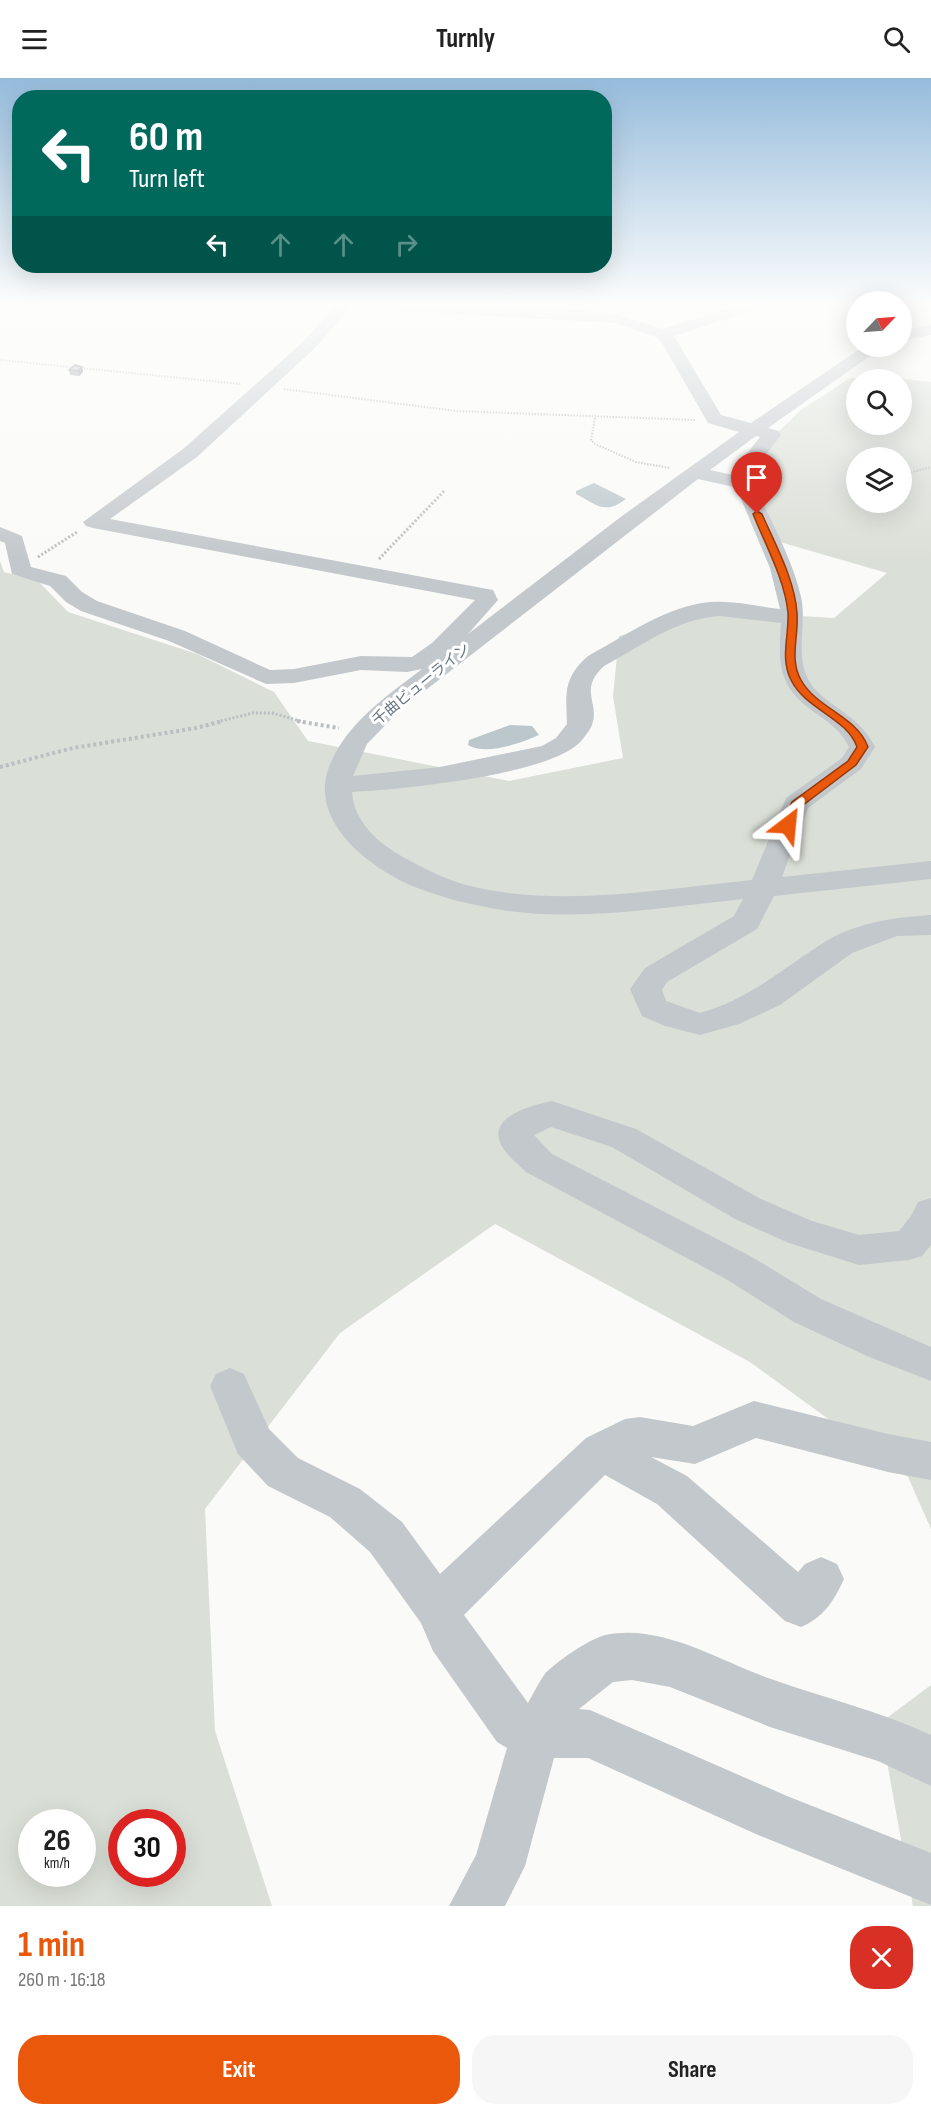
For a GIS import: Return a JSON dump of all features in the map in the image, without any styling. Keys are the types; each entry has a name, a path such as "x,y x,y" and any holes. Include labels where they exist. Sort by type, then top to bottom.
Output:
{"street":[{"path":"93,522 190,453 261,388"},
{"path":"697,388 714,419 772,435 744,470 741,483"},
{"name":"千曲ビューライン","path":"814,388 629,520 391,705 363,731 345,758 338,784 339,802 346,819 374,850 411,874 457,891 498,899 547,904 601,903 931,870"},
{"path":"695,472 741,483 749,494 782,573 793,612 789,664 797,682 806,693 858,735 862,747 852,763 796,804 763,888 746,922 656,975 645,989 653,1008 676,1018 700,1024 728,1016 769,997 842,946 893,927 931,925"},
{"path":"0,533 15,540 23,572 58,581 74,597 89,606 177,636 266,677 279,678 320,673 360,663 405,665 425,661 487,600 477,592 93,522"},
{"path":"338,784 382,783 437,776 555,749 565,743 580,724 578,686 580,678 596,661 671,620 702,610 739,611 791,617"},
{"path":"931,1212 928,1222 909,1245 859,1250 802,1233 748,1209 624,1138 552,1114 538,1117 516,1130 516,1139 539,1163 739,1268 756,1280 864,1340 931,1364"},
{"path":"230,1386 253,1441 284,1472 345,1503 386,1537 439,1609 449,1635 514,1725 535,1737 562,1732 590,1734 776,1817 931,1878"},
{"path":"439,1609 462,1584 601,1452 625,1437 640,1436 695,1445 754,1419 931,1461"},
{"path":"601,1452 672,1490 801,1605 821,1579"},
{"path":"475,1906 499,1866 535,1737 561,1691 604,1659 632,1656 670,1663 770,1703 885,1739 931,1761"}],"path":[{"path":"273,388 458,411 684,421 714,419"},
{"path":"595,418 591,440 595,444 636,462 695,472"},
{"path":"912,472 931,467"},
{"path":"367,572 445,490"},
{"path":"19,563 46,553 93,522"},
{"path":"0,767 73,748 196,728 253,713 272,713 300,722 363,731"}],"shaded area":[{"path":"834,388 846,388 846,435 912,435 912,388 931,388 931,1529 908,1477 750,1362 495,1224 340,1333 205,1509 215,1731 272,1906 0,1906 0,561 4,572 38,581 68,612 197,654 274,692 308,741 509,781 623,758 613,696 619,636 715,611 834,618 887,573 780,542 752,480 771,439 801,410"},
{"path":"594,483 626,499 612,507 601,507 576,494 576,491"},
{"path":"510,725 532,726 539,735 513,745 494,749 475,748 468,745 469,740"},
{"path":"931,1685 931,1906 913,1906 880,1723"}],"route":[{"path":"757,514 782,573 793,612 789,664 797,682 806,693 858,735 862,747 852,763 796,804 788,825"}]}
